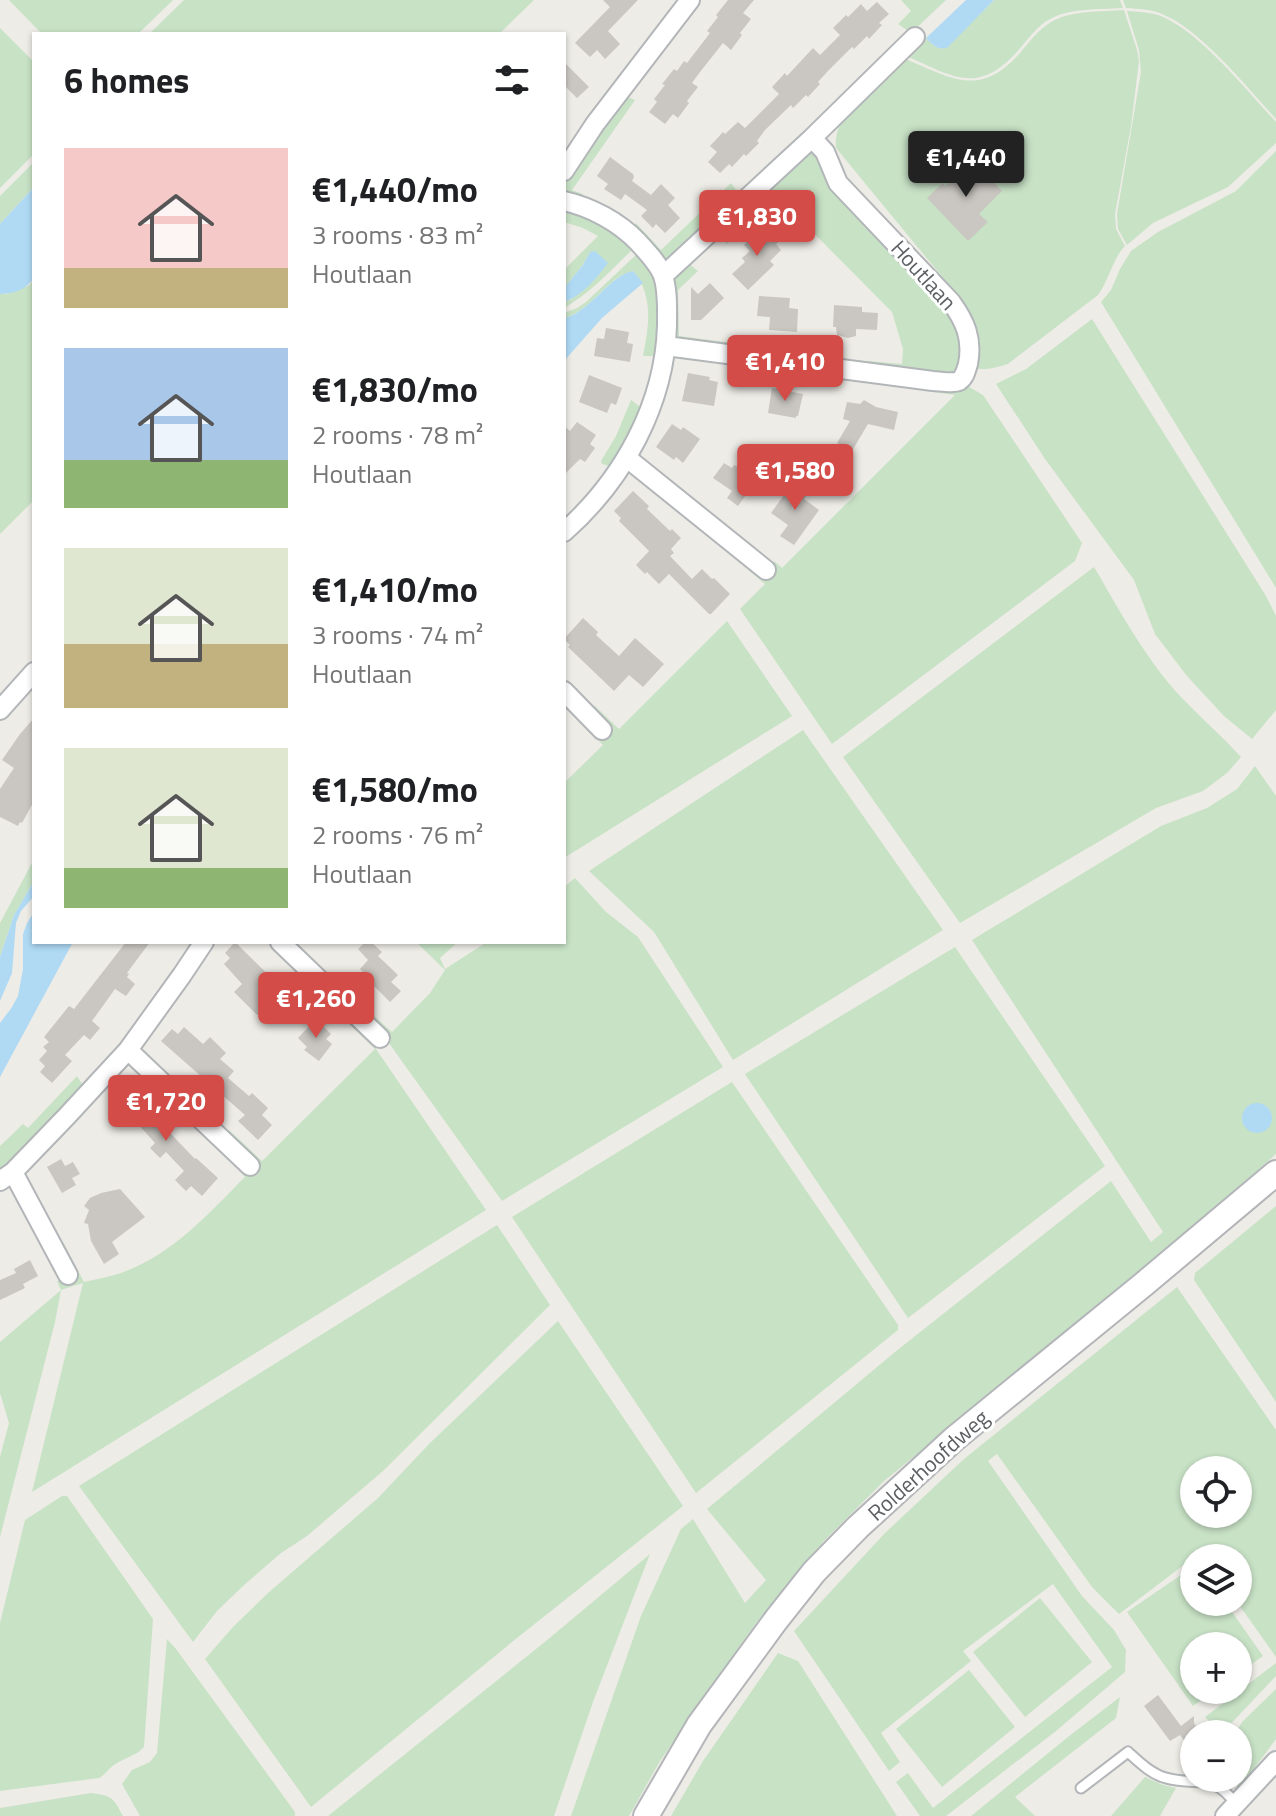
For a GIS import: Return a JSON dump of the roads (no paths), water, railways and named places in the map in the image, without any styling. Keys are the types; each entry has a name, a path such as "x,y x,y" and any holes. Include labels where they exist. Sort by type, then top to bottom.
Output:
{"main road":[{"name":"Rolderhoofdweg","path":"646,1816 707,1713 814,1572 847,1538 954,1439 1276,1173"}],"street":[{"path":"566,168 604,112 690,0"},
{"path":"663,276 812,138 915,37"},
{"name":"Houtlaan","path":"666,346 933,381 956,382 962,378 970,342 961,316 838,183 825,152 812,138"},
{"path":"566,202 610,219 627,230 663,276 667,312 666,346 654,401 627,458 582,516 566,530"},
{"path":"627,458 766,570"},
{"path":"0,710 32,674"},
{"path":"566,693 602,730"},
{"path":"68,1275 6,1177 128,1050 203,944"},
{"path":"282,944 380,1038"},
{"path":"128,1050 250,1166"},
{"path":"1231,1810 1276,1761"}],"lane":[{"path":"1081,1788 1128,1752 1143,1766 1165,1778 1211,1782 1226,1791 1231,1810"}],"water":[{"path":"966,0 994,0 947,48 935,46 926,38"},
{"path":"32,189 32,280 20,290 0,294 0,224"},
{"path":"595,251 608,263 583,291 566,301 566,286 590,252"},
{"path":"633,271 643,283 602,318 566,359 566,318 584,308 624,274"},
{"path":"32,884 32,898 16,923 12,973 0,1001 0,957 14,915"},
{"path":"32,915 32,944 72,944 0,1077 0,1023 18,996 23,969 23,934"},
{"path":"1257,1103 1268,1107 1272,1118 1268,1129 1257,1133 1246,1129 1242,1118 1246,1107"}]}
